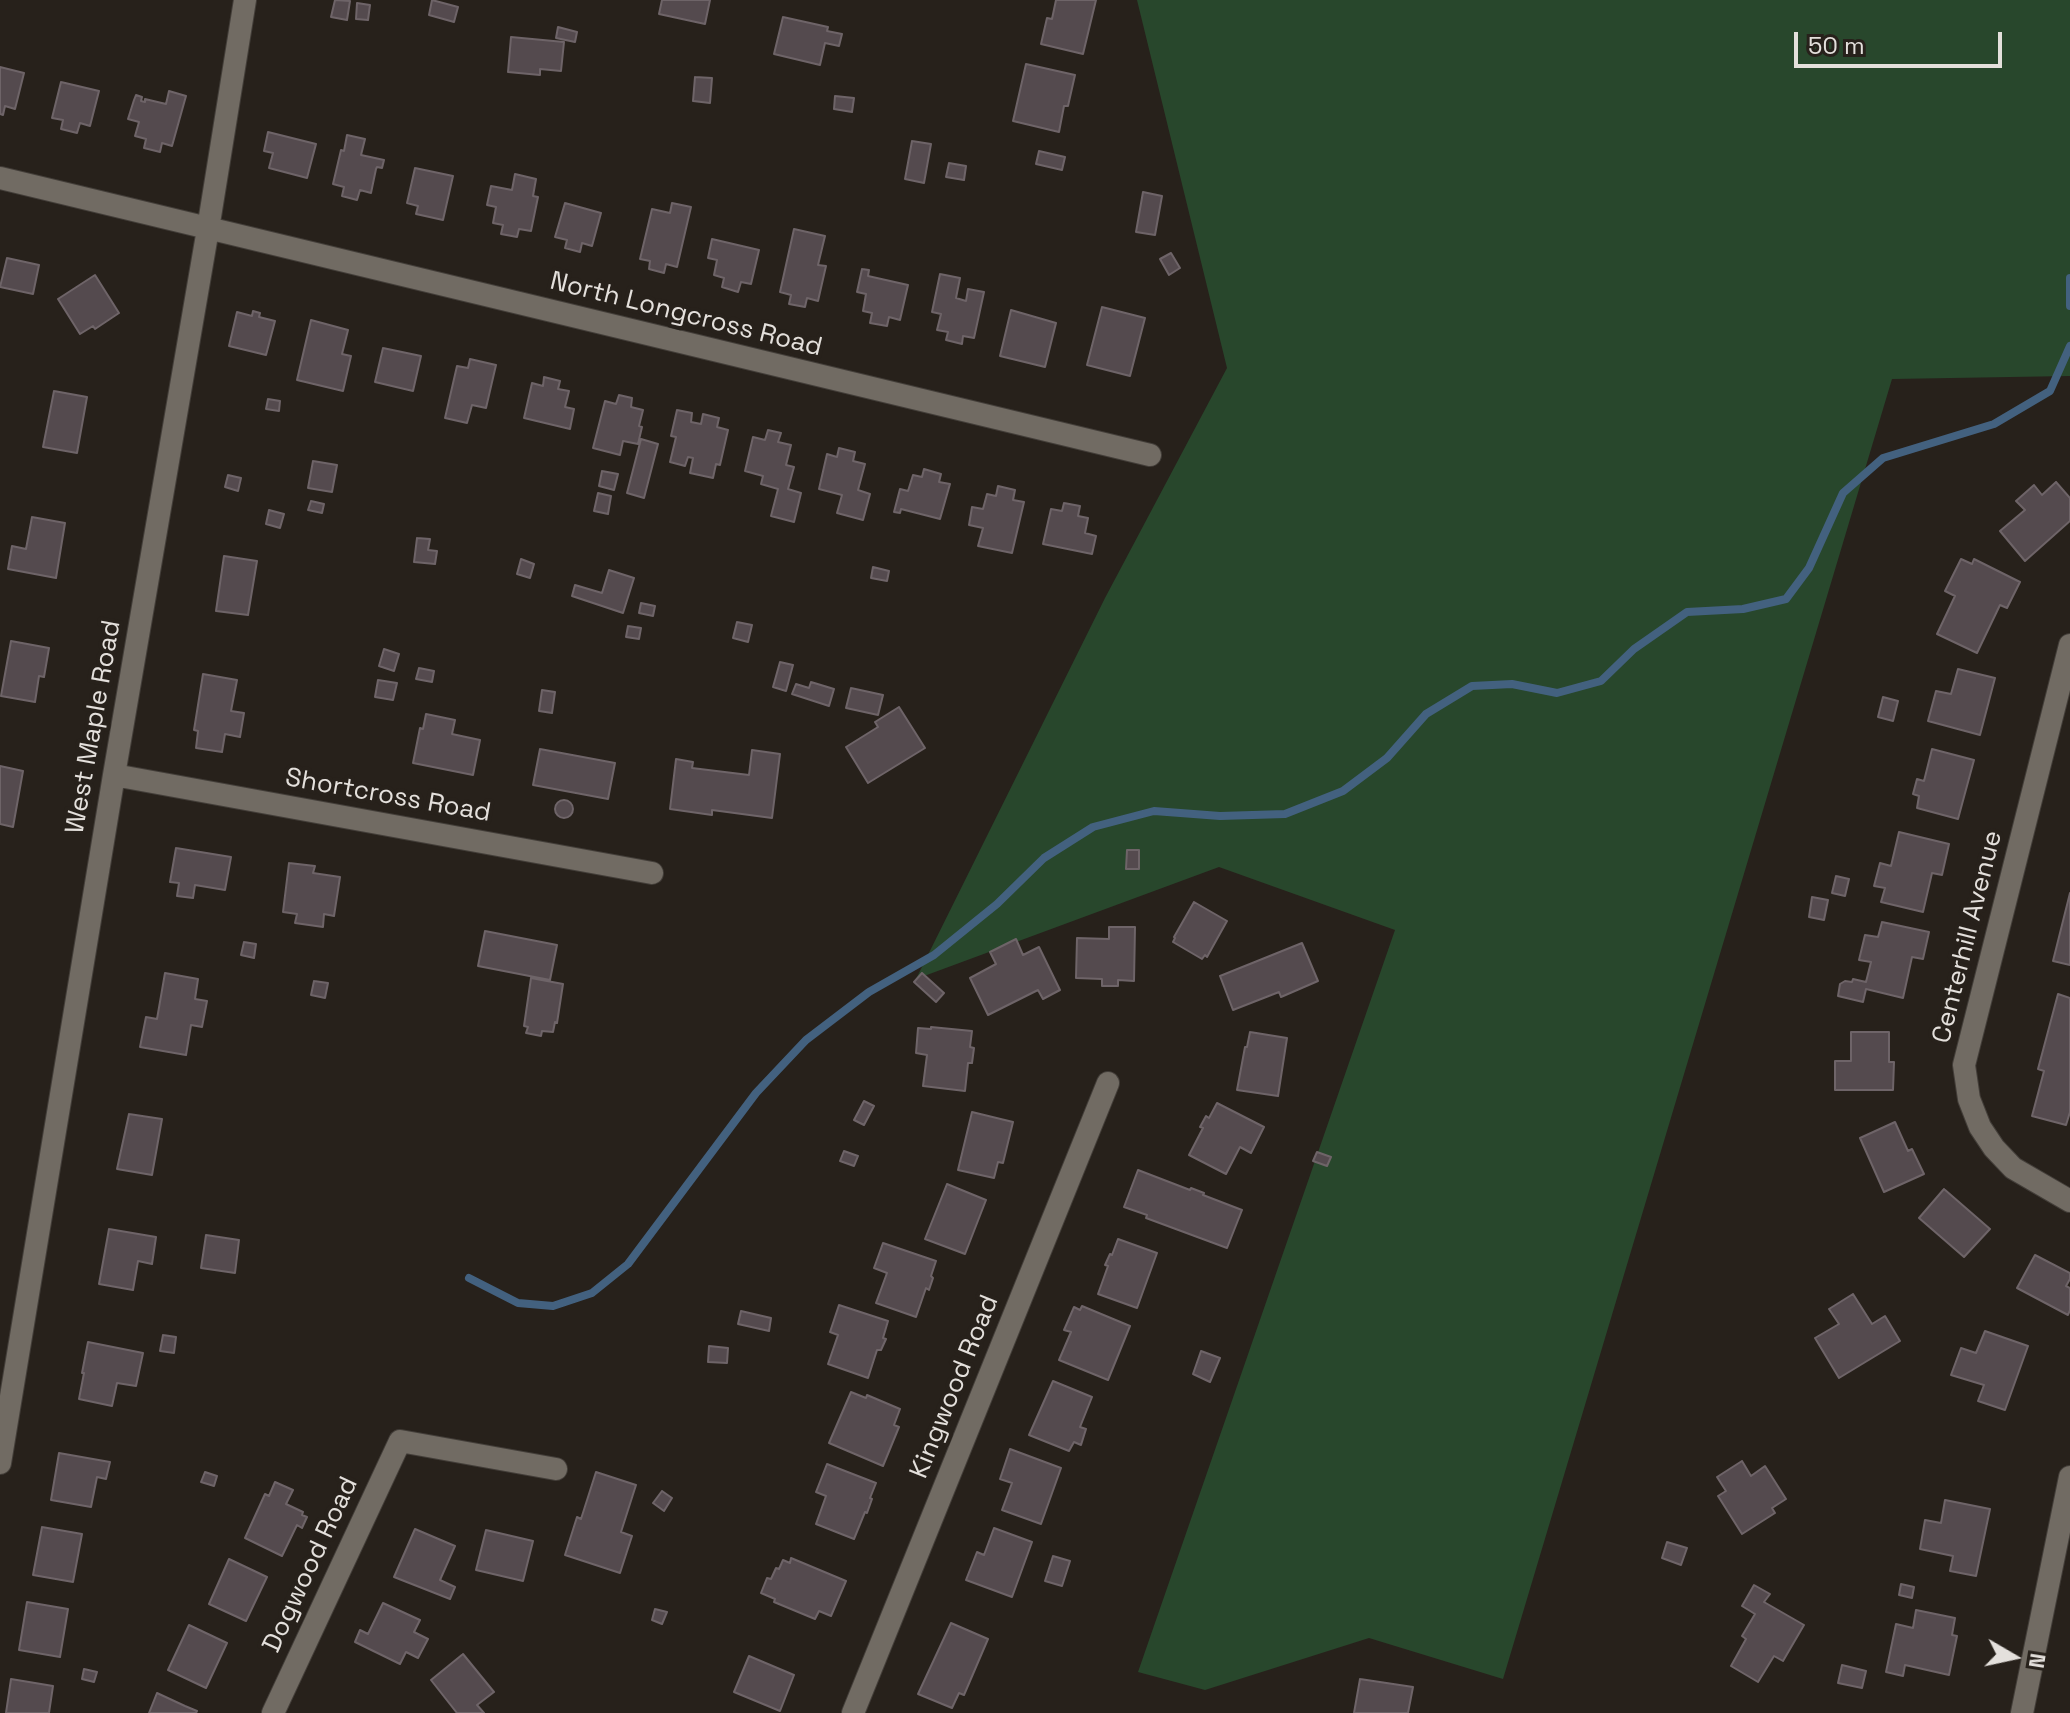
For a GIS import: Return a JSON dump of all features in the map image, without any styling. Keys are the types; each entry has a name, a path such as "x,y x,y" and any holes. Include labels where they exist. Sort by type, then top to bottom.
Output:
{"street":[{"name":"West Maple Road","path":"0,1463 245,0"},
{"name":"North Longcross Road","path":"0,178 1150,455"},
{"name":"Centerhill Avenue","path":"2070,645 1964,1065 1969,1099 1980,1127 1994,1148 2013,1168 2070,1201"},
{"name":"Shortcross Road","path":"114,775 652,873"},
{"name":"Kingwood Road","path":"853,1713 1108,1083"},
{"name":"Dogwood Road","path":"273,1713 400,1441 556,1469"},
{"path":"2022,1713 2070,1477"}],"green space":[{"path":"1137,0 2070,0 2070,376 1892,379 1503,1679 1369,1638 1205,1690 1138,1672 1395,930 1219,867 916,979 1105,598 1227,368"}],"building":[{"path":"335,0 350,1 347,20 331,17"},
{"path":"432,0 458,7 454,22 429,15"},
{"path":"662,0 710,0 705,24 659,14"},
{"path":"1056,0 1096,0 1083,54 1041,44 1047,18 1052,19"},
{"path":"357,3 370,5 368,20 356,19"},
{"path":"783,17 828,27 827,31 842,34 839,46 825,43 820,65 774,54"},
{"path":"558,27 577,32 575,42 556,38"},
{"path":"511,37 564,42 561,71 540,69 540,75 508,72"},
{"path":"1026,64 1075,75 1059,132 1013,121"},
{"path":"0,67 24,73 15,109 5,106 3,115 0,114"},
{"path":"695,77 712,78 710,103 693,101"},
{"path":"61,82 99,91 90,126 80,123 77,133 61,129 63,120 52,118"},
{"path":"169,91 186,96 172,146 162,143 160,152 144,148 146,139 135,136 139,122 128,119 136,95 142,97 141,101 145,102 145,99 166,104"},
{"path":"835,96 854,98 852,112 834,109"},
{"path":"268,132 316,144 307,178 269,168 273,153 264,151"},
{"path":"347,135 365,139 361,155 384,160 382,168 376,169 371,193 360,190 357,200 342,196 344,187 333,184"},
{"path":"912,141 931,144 924,183 905,179"},
{"path":"1039,151 1065,157 1062,170 1036,164"},
{"path":"949,163 966,166 964,180 946,177"},
{"path":"415,168 453,176 443,220 416,214 418,206 407,203"},
{"path":"515,174 536,179 533,196 538,197 531,231 519,229 517,237 501,234 503,225 493,223 496,207 487,205 491,186 512,190"},
{"path":"1143,192 1162,196 1155,235 1136,232"},
{"path":"565,203 601,213 592,246 582,243 580,252 565,248 567,240 555,237"},
{"path":"672,203 691,207 677,267 666,264 664,273 649,269 650,261 640,259 652,209 670,213"},
{"path":"794,229 825,236 818,265 826,266 818,301 807,298 805,307 789,304 791,295 780,292"},
{"path":"712,239 759,250 751,284 741,282 738,292 722,287 724,278 714,275 717,260 708,258"},
{"path":"1171,253 1180,268 1169,275 1160,259"},
{"path":"7,258 39,265 33,294 0,287"},
{"path":"862,269 869,270 868,276 908,285 900,320 889,317 887,326 870,323 872,313 863,311 866,294 857,292"},
{"path":"940,274 960,278 956,298 966,301 968,289 984,292 974,338 963,336 962,344 946,340 948,332 937,330 941,314 932,312"},
{"path":"95,275 119,313 95,329 93,326 80,334 58,299"},
{"path":"1102,307 1145,318 1130,376 1087,365"},
{"path":"1011,310 1056,323 1045,367 1000,356"},
{"path":"253,311 260,313 259,317 275,321 266,355 229,346 237,312 252,316"},
{"path":"311,320 348,330 342,354 351,356 343,391 297,380"},
{"path":"383,348 421,356 413,391 375,382"},
{"path":"470,359 496,365 486,408 472,405 467,423 445,418 457,366 468,368"},
{"path":"544,377 560,381 558,389 569,391 565,407 574,409 570,429 524,418 532,383 543,386"},
{"path":"54,391 87,397 77,453 43,447"},
{"path":"619,395 632,398 631,407 643,410 638,444 623,441 620,455 593,448 605,401 616,404"},
{"path":"268,399 280,401 279,411 266,409"},
{"path":"677,410 692,413 691,422 701,424 703,414 719,418 717,427 728,430 720,465 716,464 713,478 690,473 693,458 688,457 685,466 670,462 676,437 671,436"},
{"path":"768,430 781,433 778,442 791,445 786,465 794,467 788,489 801,493 794,522 771,516 778,489 761,484 763,476 745,471 753,437 765,440"},
{"path":"641,439 658,444 644,498 627,493"},
{"path":"839,448 855,452 853,461 865,464 858,490 870,494 863,520 837,513 842,495 819,489 827,454 837,457"},
{"path":"313,461 337,465 332,492 308,488"},
{"path":"924,469 941,474 939,482 950,484 940,519 901,509 900,513 894,512 900,489 908,491 913,475 922,477"},
{"path":"602,471 618,474 614,490 599,486"},
{"path":"228,475 241,478 238,491 225,487"},
{"path":"2056,482 2070,498 2070,521 2025,561 2000,531 2025,510 2016,501 2034,485 2042,495"},
{"path":"998,486 1015,490 1013,500 1024,502 1012,553 978,546 983,528 969,525 972,507 983,509 987,494 996,496"},
{"path":"598,493 611,496 608,514 594,511"},
{"path":"311,501 324,504 322,513 308,510"},
{"path":"1064,503 1080,506 1078,516 1088,518 1085,533 1096,536 1092,554 1043,544 1051,509 1062,511"},
{"path":"269,510 284,514 280,528 266,524"},
{"path":"32,517 65,523 56,578 8,569 12,546 26,549"},
{"path":"417,538 430,539 428,550 437,551 435,564 414,562"},
{"path":"224,556 257,561 248,615 216,611"},
{"path":"521,559 534,564 530,578 517,574"},
{"path":"1961,559 1972,564 1974,559 2020,582 2007,608 2000,605 1977,653 1937,634 1955,596 1945,591"},
{"path":"873,567 889,571 887,581 871,578"},
{"path":"609,570 634,578 623,613 572,596 575,585 602,593"},
{"path":"641,603 655,606 653,616 639,613"},
{"path":"737,622 752,625 748,642 733,638"},
{"path":"628,626 641,628 639,639 626,637"},
{"path":"11,641 49,648 44,677 39,676 35,702 1,696"},
{"path":"384,649 399,654 394,671 379,666"},
{"path":"780,662 793,665 786,691 773,687"},
{"path":"419,668 434,671 432,682 416,679"},
{"path":"1958,669 1995,678 1980,735 1928,721 1936,691 1951,694"},
{"path":"203,674 237,680 231,711 244,713 240,737 225,734 222,752 196,748 198,731 194,730"},
{"path":"378,680 397,683 393,700 375,697"},
{"path":"811,682 834,689 829,706 792,694 796,684 809,688"},
{"path":"851,688 883,695 878,715 846,708"},
{"path":"542,690 555,692 552,713 539,711"},
{"path":"1883,697 1898,701 1893,721 1878,717"},
{"path":"899,707 925,748 868,783 846,747 878,727 875,722"},
{"path":"426,714 455,720 452,734 480,740 473,775 413,763"},
{"path":"540,749 615,763 608,799 533,785"},
{"path":"1932,749 1974,760 1958,819 1917,808 1919,796 1913,794 1917,779 1924,781"},
{"path":"752,750 780,754 772,818 712,810 712,815 670,809 676,759 693,762 692,768 749,775"},
{"path":"0,766 23,771 13,827 0,824"},
{"path":"564,800 573,809 564,818 555,809"},
{"path":"1899,832 1949,844 1942,875 1932,873 1923,912 1881,902 1885,888 1874,886 1880,863 1891,866"},
{"path":"176,848 231,857 225,890 195,885 193,898 177,896 179,883 170,882"},
{"path":"1127,850 1139,850 1139,869 1126,869"},
{"path":"289,863 315,866 313,873 340,877 334,916 324,914 323,927 295,923 297,914 283,912"},
{"path":"1836,876 1849,879 1845,896 1832,893"},
{"path":"2070,893 2070,965 2053,961"},
{"path":"1812,897 1828,900 1824,920 1809,917"},
{"path":"1194,902 1227,921 1207,957 1205,955 1202,959 1173,942"},
{"path":"1882,922 1929,932 1923,959 1912,957 1903,998 1866,989 1863,1002 1838,996 1840,984 1845,981 1866,982 1871,962 1859,960 1865,935 1878,937"},
{"path":"1109,927 1135,927 1134,981 1118,980 1118,986 1102,986 1102,979 1076,978 1077,938 1109,939"},
{"path":"485,931 557,945 550,980 478,966"},
{"path":"1016,939 1023,955 1039,947 1060,990 1043,999 1038,990 988,1015 970,978 996,964 990,952"},
{"path":"244,942 256,944 254,958 241,955"},
{"path":"1302,943 1318,981 1281,997 1279,992 1233,1010 1220,976"},
{"path":"165,973 198,979 195,999 207,1001 202,1027 191,1025 186,1055 140,1047 146,1017 157,1019"},
{"path":"922,973 944,993 936,1002 914,982"},
{"path":"531,978 563,984 557,1023 553,1032 542,1031 541,1036 526,1033 528,1027 524,1026"},
{"path":"314,981 328,983 325,998 311,995"},
{"path":"2058,994 2070,998 2070,1112 2066,1125 2032,1116 2044,1071 2038,1069"},
{"path":"918,1028 972,1031 970,1047 974,1048 972,1063 968,1063 965,1091 923,1086 927,1055 916,1053"},
{"path":"1250,1032 1287,1038 1278,1096 1237,1090"},
{"path":"1851,1032 1889,1032 1889,1062 1894,1062 1893,1090 1835,1090 1835,1061 1851,1061"},
{"path":"864,1101 874,1106 864,1125 854,1120"},
{"path":"1217,1103 1264,1127 1251,1153 1240,1147 1226,1174 1189,1155 1203,1128 1200,1127"},
{"path":"972,1112 1013,1122 1003,1163 998,1162 994,1178 958,1170"},
{"path":"129,1114 162,1119 152,1175 117,1169"},
{"path":"1895,1122 1908,1151 1912,1149 1924,1174 1884,1192 1860,1138"},
{"path":"844,1151 858,1156 854,1166 840,1161"},
{"path":"1317,1152 1331,1157 1327,1166 1313,1161"},
{"path":"1138,1170 1242,1210 1227,1248 1124,1207"},
{"path":"947,1184 986,1200 965,1254 925,1239"},
{"path":"1944,1189 1990,1229 1964,1257 1919,1218"},
{"path":"109,1229 156,1237 152,1264 138,1261 133,1290 99,1284"},
{"path":"206,1235 239,1240 235,1273 201,1268"},
{"path":"1118,1239 1157,1253 1137,1308 1098,1294 1108,1266 1105,1265"},
{"path":"883,1243 936,1261 929,1290 926,1288 916,1317 876,1303 887,1273 874,1268"},
{"path":"2035,1255 2070,1273 2066,1286 2070,1288 2068,1315 2017,1288"},
{"path":"1853,1294 1872,1324 1885,1316 1900,1341 1839,1378 1815,1338 1839,1324 1829,1309"},
{"path":"839,1305 888,1321 883,1338 886,1339 881,1350 877,1350 868,1378 828,1364 838,1335 830,1332"},
{"path":"1082,1306 1130,1326 1108,1380 1059,1360 1071,1332 1064,1330 1074,1307 1080,1310"},
{"path":"741,1311 771,1318 769,1331 738,1324"},
{"path":"1985,1331 2028,1346 2005,1410 1978,1401 1984,1385 1951,1375 1961,1348 1976,1353"},
{"path":"163,1335 176,1337 174,1353 160,1351"},
{"path":"88,1342 143,1353 136,1386 117,1383 112,1406 79,1399"},
{"path":"709,1346 728,1348 727,1363 708,1362"},
{"path":"1201,1351 1220,1358 1210,1382 1193,1374"},
{"path":"1053,1381 1092,1397 1080,1427 1086,1429 1081,1445 1074,1442 1069,1451 1029,1435"},
{"path":"851,1392 866,1398 867,1395 900,1409 894,1425 899,1427 883,1466 829,1443"},
{"path":"1010,1449 1061,1468 1041,1524 1002,1510 1012,1483 1000,1479"},
{"path":"59,1453 110,1462 106,1479 97,1477 91,1507 51,1500"},
{"path":"1742,1461 1751,1476 1765,1466 1786,1499 1772,1508 1775,1513 1742,1534 1718,1496 1726,1491 1717,1477"},
{"path":"827,1464 876,1483 867,1513 854,1539 816,1524 826,1496 816,1492"},
{"path":"205,1472 217,1476 214,1486 201,1482"},
{"path":"596,1472 636,1485 621,1532 632,1536 620,1573 565,1555"},
{"path":"275,1482 293,1490 286,1504 307,1517 302,1528 297,1525 282,1556 245,1538 265,1494 269,1496"},
{"path":"662,1491 672,1498 664,1511 653,1503"},
{"path":"1945,1500 1990,1509 1976,1576 1950,1571 1953,1556 1920,1549 1925,1520 1941,1523"},
{"path":"42,1527 82,1534 73,1582 33,1575"},
{"path":"994,1528 1032,1542 1012,1597 966,1580 977,1552 984,1555"},
{"path":"415,1529 455,1546 440,1580 455,1587 450,1599 394,1577"},
{"path":"486,1530 533,1541 523,1581 476,1570"},
{"path":"1667,1542 1687,1548 1681,1565 1662,1558"},
{"path":"1053,1556 1070,1561 1062,1586 1045,1581"},
{"path":"791,1558 846,1581 831,1616 819,1611 815,1619 774,1602 775,1599 761,1593 767,1578 771,1579 783,1560 790,1563"},
{"path":"229,1559 267,1577 246,1621 209,1604"},
{"path":"1901,1584 1914,1587 1912,1598 1899,1595"},
{"path":"1754,1585 1770,1594 1764,1602 1804,1625 1783,1661 1774,1656 1758,1682 1731,1666 1746,1639 1742,1636 1755,1614 1742,1606"},
{"path":"27,1602 68,1609 60,1657 19,1650"},
{"path":"383,1603 420,1620 414,1632 428,1639 418,1658 406,1652 400,1664 355,1642 360,1630 368,1634"},
{"path":"655,1609 667,1612 662,1624 652,1620"},
{"path":"1916,1610 1955,1618 1952,1635 1957,1636 1949,1675 1905,1665 1903,1676 1886,1672 1896,1624 1913,1628"},
{"path":"951,1623 988,1639 964,1695 959,1693 952,1708 918,1694"},
{"path":"189,1625 227,1643 206,1688 168,1670"},
{"path":"463,1654 494,1692 477,1705 484,1713 457,1713 431,1680"},
{"path":"749,1656 794,1675 780,1711 734,1692"},
{"path":"1842,1665 1866,1671 1862,1688 1838,1683"},
{"path":"84,1669 97,1672 94,1682 82,1679"},
{"path":"11,1679 53,1686 49,1713 6,1713"},
{"path":"1360,1679 1413,1687 1408,1713 1354,1713"},
{"path":"157,1693 197,1711 149,1713"}],"waterway":[{"path":"2070,278 2070,306"},
{"path":"469,1278 518,1303 553,1306 592,1293 628,1264 756,1093 806,1040 869,992 934,955 997,904 1044,858 1093,827 1154,811 1220,816 1285,814 1343,791 1387,758 1426,714 1472,686 1512,684 1557,693 1601,681 1634,649 1687,612 1743,609 1786,599 1809,568 1843,493 1883,458 1994,424 2050,391 2070,346"}]}
